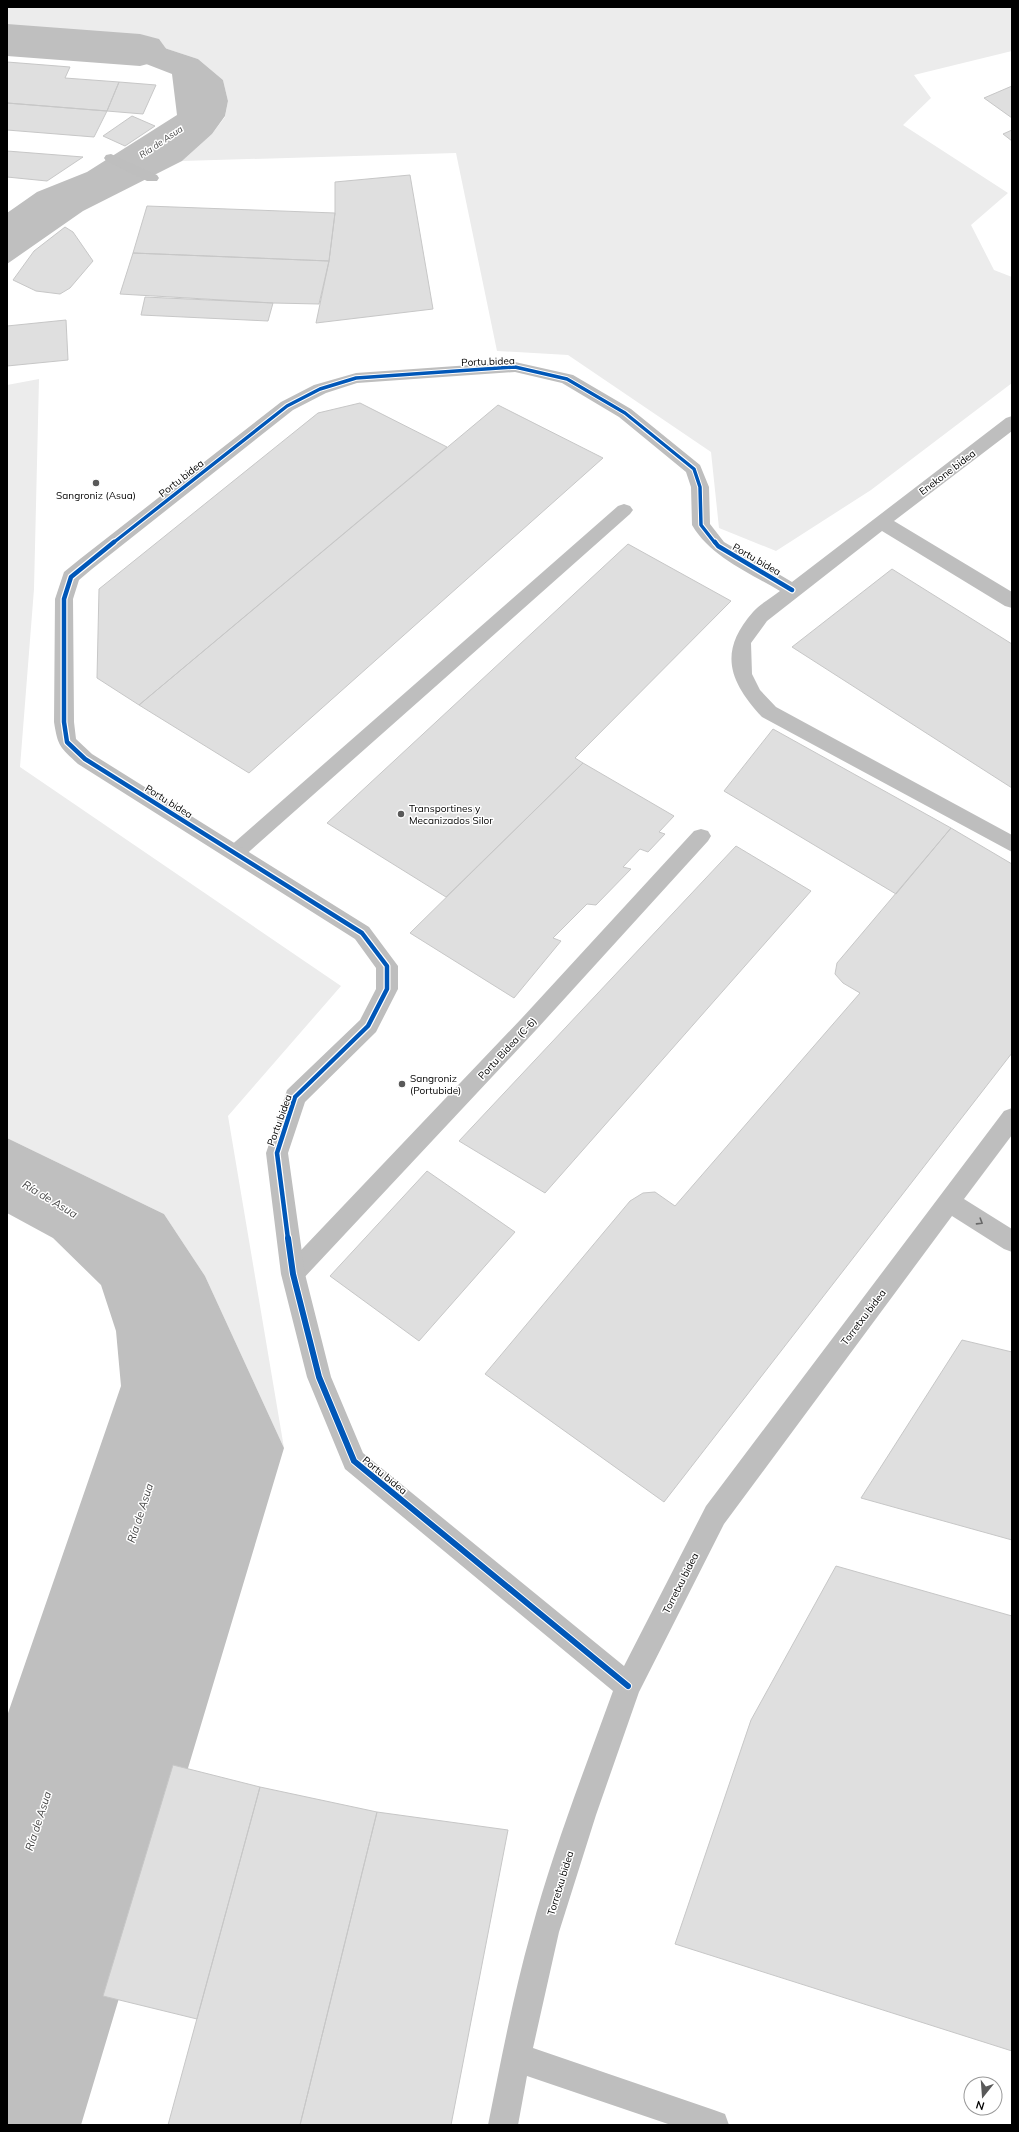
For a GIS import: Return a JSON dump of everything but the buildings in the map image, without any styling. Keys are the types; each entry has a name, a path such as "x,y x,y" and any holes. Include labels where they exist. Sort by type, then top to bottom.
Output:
{"street":[{"name":"Portu bidea","path":"628,1686 354,1461 319,1378 293,1274 276,1153 295,1097 368,1026 387,989 387,966 362,933 85,759 67,742 64,722 64,599 71,577 86,564 287,406 320,389 356,378 515,368 566,379 625,413 694,470 700,487 701,525 718,546 792,590"},
{"name":"Enekone bidea","path":"1012,422 760,616 742,642 742,674 753,695 769,712 1012,844"},
{"path":"881,522 1012,601"},
{"name":"Torretxu bidea","path":"503,2125 516,2058 545,1932 582,1815 628,1686 715,1516 1012,1118"},
{"path":"949,1202 1012,1242"},
{"path":"516,2058 714,2125"}],"lane":[{"path":"111,158 152,178"},
{"path":"235,853 624,510"},
{"name":"Portu Bidea (C-6)","path":"293,1274 529,1024 701,836"}],"shaded area":[{"path":"7,7 1012,7 1012,51 914,75 931,98 903,125 1008,193 971,225 994,270 1012,277 1012,383 871,490 776,551 719,528 711,452 568,355 497,351 456,153 182,161 212,134 225,117 228,101 223,80 198,59 140,40 83,50 18,54 7,51"},
{"path":"39,379 34,589 20,767 341,986 228,1116 284,1448 205,1276 164,1214 7,1138 7,385"}],"water":[{"path":"140,40 198,59 223,80 228,101 225,116 212,134 182,161 83,211 7,264 7,213 37,192 87,172 177,115 172,74 123,55 28,42"},
{"path":"7,1138 164,1214 205,1276 284,1448 81,2125 7,2125 7,1716 121,1386 116,1331 101,1285 53,1238 7,1213"}],"waterway":[{"name":"Ría de Asua","path":"7,40 140,50"}],"cycle path":[{"path":"628,1686 354,1461 319,1377 293,1274 277,1153 295,1097 368,1026 387,989 387,966 362,933 85,759 67,742 64,722 64,599 71,577 86,564 287,406 320,389 356,378 515,367 567,379 625,413 694,469 700,487 701,525 718,546 792,590"}],"place":[{"name":"Sangroniz (Asua)","path":"96,483"},
{"name":"Transportines y Mecanizados Silor","path":"401,814"},
{"name":"Sangroniz (Portubide)","path":"402,1084"}]}
